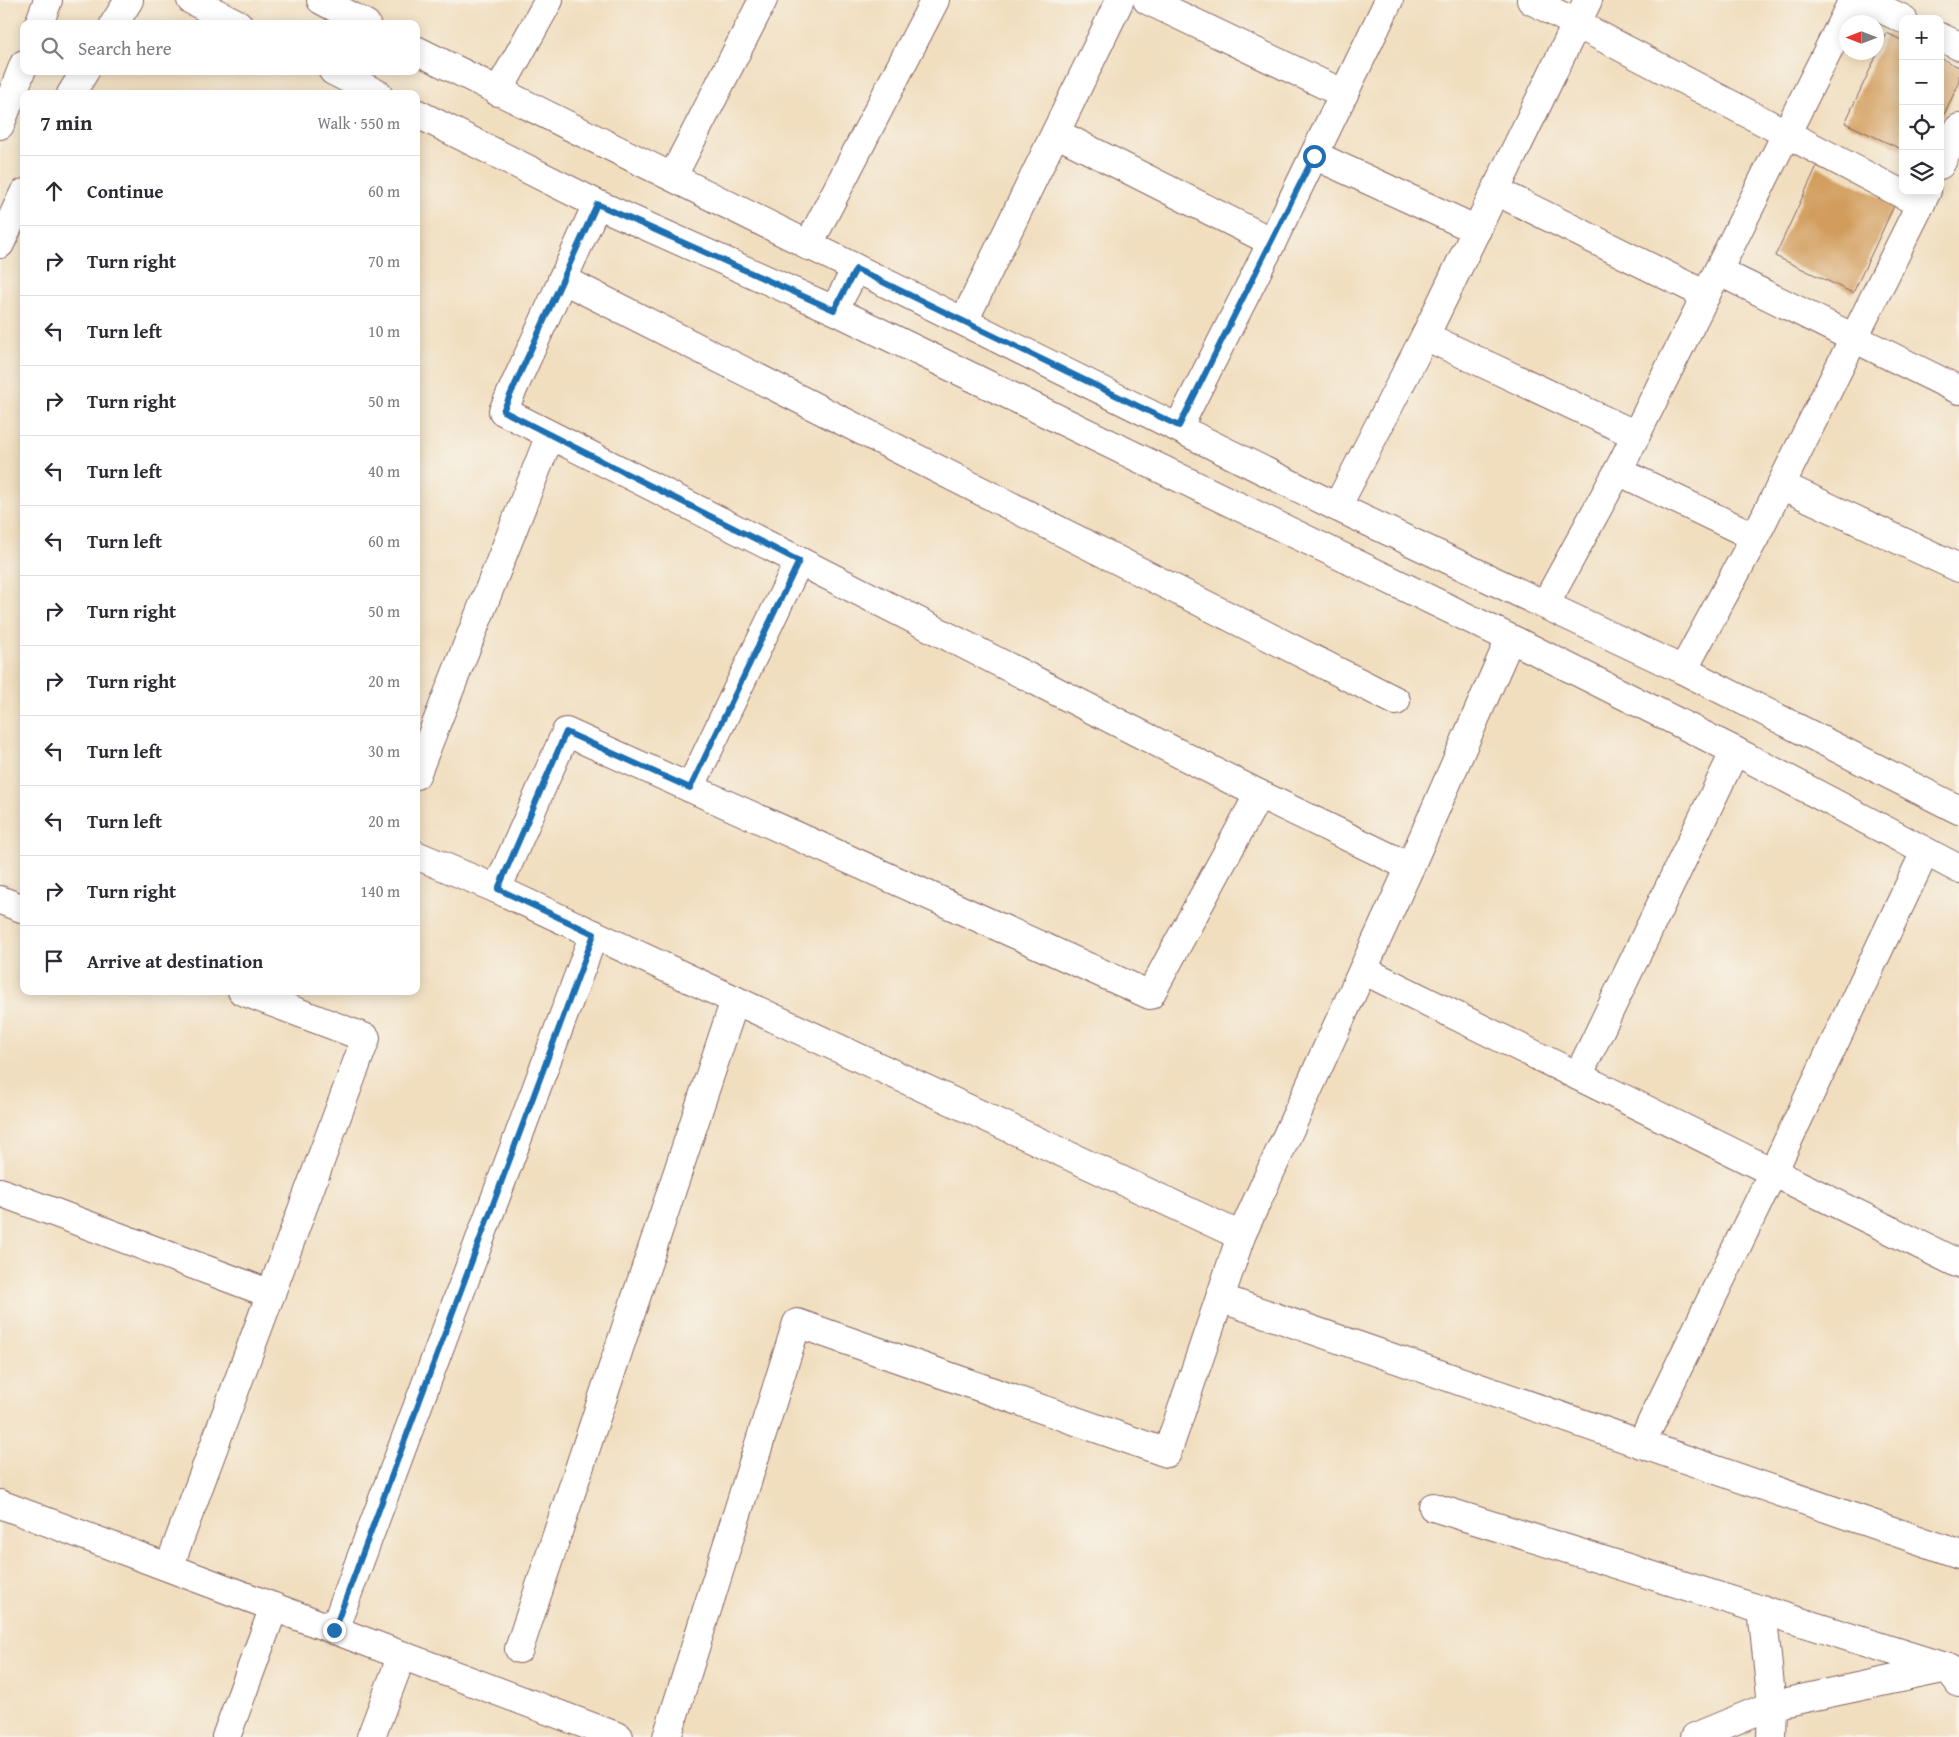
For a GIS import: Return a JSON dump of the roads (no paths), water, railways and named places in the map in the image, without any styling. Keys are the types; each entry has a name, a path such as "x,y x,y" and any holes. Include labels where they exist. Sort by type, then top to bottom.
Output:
{"main road":[{"path":"41,20 48,0"},
{"path":"116,20 129,0"},
{"path":"191,0 230,20"},
{"path":"498,92 549,0"},
{"path":"674,176 763,0"},
{"path":"808,246 934,0"},
{"path":"964,321 1120,0"},
{"path":"1147,0 1344,94"},
{"path":"1179,426 1272,242 1389,0"},
{"path":"1532,0 1582,12 1786,133 1924,198 1755,537 1683,670"},
{"path":"1545,605 1618,471 1853,0"},
{"path":"1863,0 1899,17"},
{"path":"332,3 360,20"},
{"path":"1337,507 1425,336 1582,12"},
{"path":"1944,39 1959,46"},
{"path":"420,52 498,92 674,176 808,246 1179,426 1337,507 1683,670 1959,810"},
{"path":"0,125 20,74"},
{"path":"73,90 83,75"},
{"path":"341,75 370,90"},
{"path":"420,115 597,204 834,310 1510,639 1735,751 1959,869"},
{"path":"1944,157 1959,128"},
{"path":"1056,133 1272,242"},
{"path":"1314,156 1477,230"},
{"path":"1496,191 1712,283 1854,338 1959,390"},
{"path":"0,244 20,202"},
{"path":"597,204 503,411 1259,794 1410,867"},
{"path":"834,310 856,269"},
{"path":"562,279 1396,701"},
{"path":"1425,336 1636,435"},
{"path":"420,765 550,435"},
{"path":"1618,471 1755,537"},
{"path":"1781,485 1959,568"},
{"path":"690,788 799,561"},
{"path":"667,1737 797,1323 1167,1453 1241,1236 1410,867 1510,639"},
{"path":"498,889 566,732 1150,995 1259,794"},
{"path":"1578,1076 1735,751"},
{"path":"1641,1444 1925,852"},
{"path":"420,857 498,889 1241,1236"},
{"path":"0,900 20,908"},
{"path":"334,1630 594,934"},
{"path":"1363,970 1959,1264"},
{"path":"169,1567 366,1038 253,995"},
{"path":"519,1649 735,1000"},
{"path":"0,1192 271,1294"},
{"path":"1220,1298 1959,1554"},
{"path":"0,1504 619,1737"},
{"path":"1433,1507 1762,1609 1954,1675"},
{"path":"226,1737 274,1607"},
{"path":"1762,1609 1772,1706 1771,1737"},
{"path":"372,1737 402,1656"},
{"path":"1695,1737 1772,1706 1954,1675"}]}
